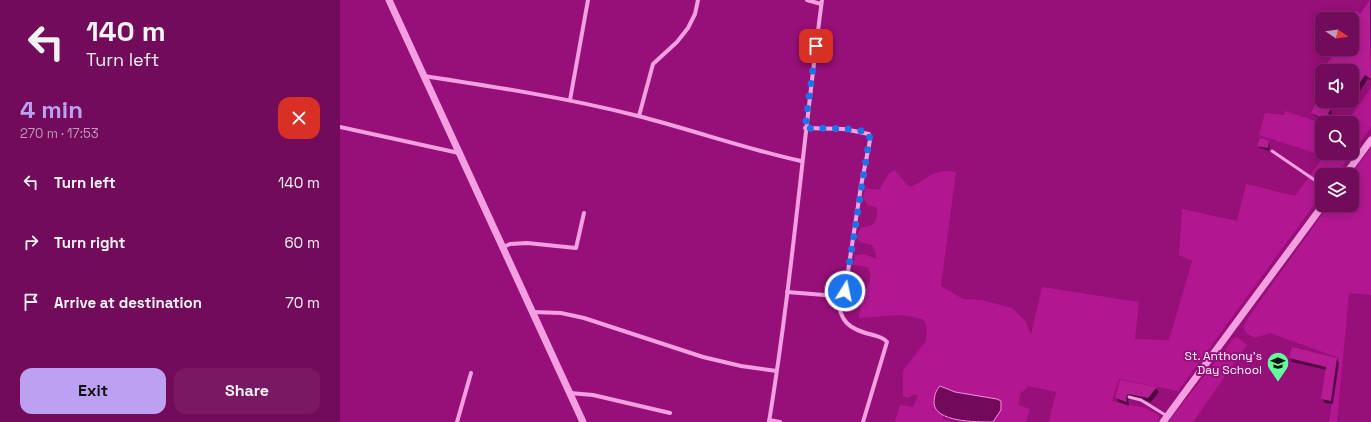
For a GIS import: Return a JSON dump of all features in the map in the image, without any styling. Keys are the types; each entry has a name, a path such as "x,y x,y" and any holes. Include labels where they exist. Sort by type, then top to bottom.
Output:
{"street":[{"path":"389,0 583,422"},
{"path":"570,100 588,0"},
{"path":"639,116 653,64 677,42 688,28 695,14 698,0"},
{"path":"780,422 769,421 787,292 801,161 822,2 807,0"},
{"path":"424,76 570,100 639,116 742,147 801,161"},
{"path":"340,127 460,154"},
{"path":"787,292 838,296 845,291 870,135 857,131 805,128"},
{"path":"1350,168 1371,140"},
{"path":"1165,419 1318,212"},
{"path":"503,247 510,244 528,243 576,248 584,213"},
{"path":"838,296 838,305 845,322 862,332 881,338 887,342 863,422"},
{"path":"532,312 561,313 584,318 703,357 741,366 777,371"},
{"path":"457,422 471,373"},
{"path":"570,393 593,395 670,413"}],"lane":[{"path":"1272,151 1315,181"},
{"path":"1129,397 1146,403 1165,419"}],"shaded area":[{"path":"1371,88 1371,127 1359,143 1359,116 1351,116 1357,108 1359,108 1359,105"},
{"path":"1285,111 1315,121 1315,153 1259,135 1265,113 1284,115"},
{"path":"1371,147 1371,295 1349,293 1337,422 1329,422 1339,358 1270,333 1255,338 1247,334 1243,327 1324,212 1359,212 1359,168 1356,168"},
{"path":"1321,160 1347,160 1341,168 1315,168"},
{"path":"1315,168 1315,204 1178,391 1119,379 1112,401 1146,408 1159,415 1157,422 1049,422 1056,392 1028,386 1021,392 1018,405 1030,409 1026,422 993,422 1001,410 997,399 955,392 940,386 943,419 952,422 895,422 900,405 913,407 918,396 914,394 908,398 903,396 903,370 926,341 927,327 923,319 900,315 859,318 862,299 870,281 870,275 868,267 853,265 855,255 865,254 876,259 876,253 872,245 860,242 857,238 860,228 874,224 877,217 876,207 867,205 863,196 866,188 879,190 890,172 895,171 906,184 911,187 942,171 956,172 941,286 963,299 982,300 1012,308 1026,322 1031,335 1042,287 1139,302 1135,339 1169,340 1192,261 1179,255 1182,209 1237,221 1246,184 1295,196"},
{"path":"1237,337 1247,345 1193,422 1168,422 1234,338"},
{"path":"940,386 955,392 997,399 1001,401 1001,410 993,422 957,420 948,417 941,414 936,409 934,403 937,389"}],"building":[{"path":"1370,0 1371,79 1365,75 1359,84 1359,64 1326,64 1332,56 1359,56 1359,13 1360,14"},
{"path":"1315,104 1315,108 1331,108 1328,114 1330,116 1317,116 1311,113"},
{"path":"1260,138 1269,141 1268,148 1257,146"},
{"path":"1292,347 1337,358 1331,401 1321,399 1326,367 1289,358"},
{"path":"1120,380 1157,387 1148,398 1128,394 1126,397 1127,402 1115,398"}],"place":[{"name":"St. Anthony's Day School","path":"1278,382"}],"route":[{"path":"816,46 805,128 844,129 867,133 870,135 845,291"}]}
